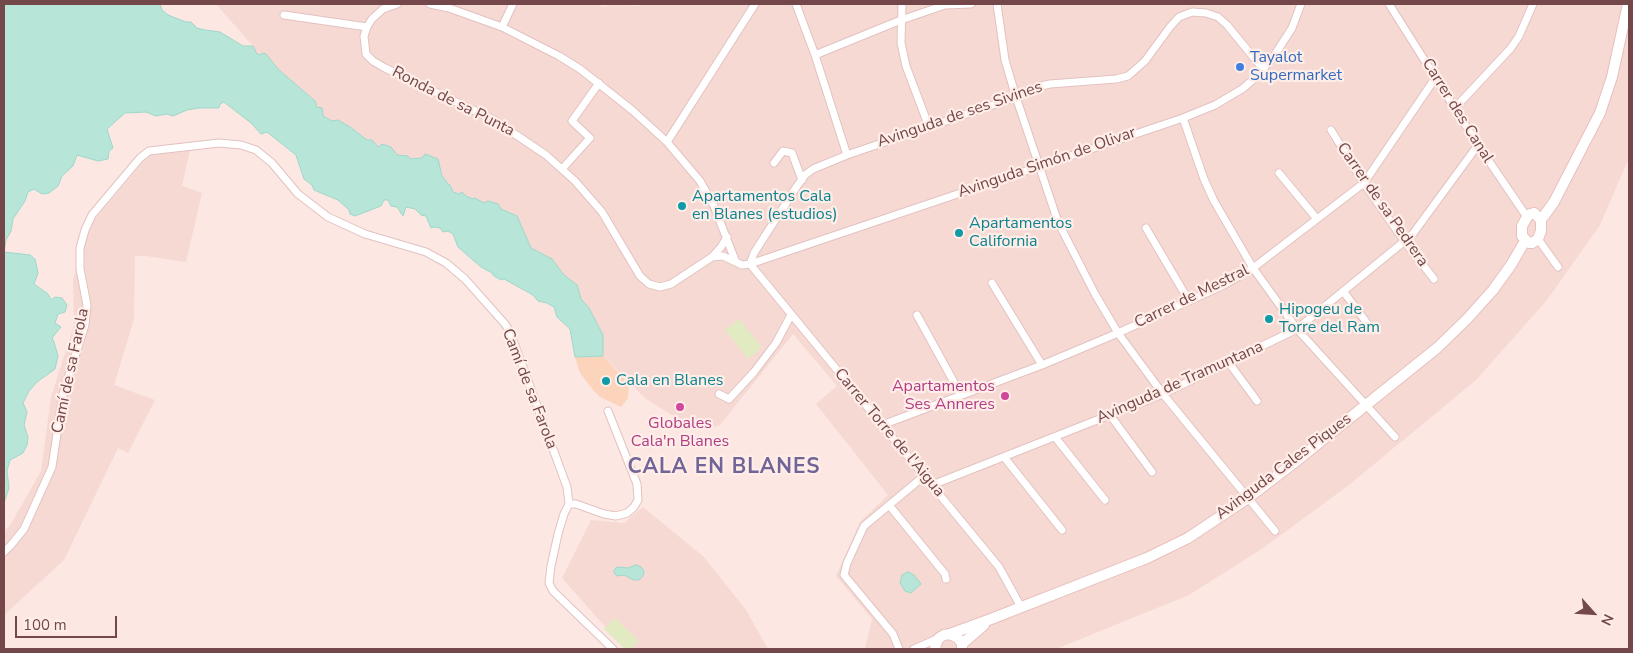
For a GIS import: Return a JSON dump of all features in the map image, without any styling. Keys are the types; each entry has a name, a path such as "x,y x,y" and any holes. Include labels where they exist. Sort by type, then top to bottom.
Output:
{"street":[{"path":"284,15 367,26 383,9 397,4"},
{"path":"430,4 449,8 502,27 559,56 599,83 632,110 666,142 700,181 714,206 735,260"},
{"path":"502,27 513,4"},
{"path":"666,142 754,4"},
{"path":"796,4 815,55 847,155"},
{"path":"902,4 901,43 906,66 929,127"},
{"path":"815,55 902,20 946,5 971,4"},
{"path":"997,4 1005,60 1058,222 1095,294 1118,333 1163,394 1275,531"},
{"name":"Avinguda Simón de Olivar","path":"750,264 1183,118 1215,105 1248,84 1272,60 1284,41 1302,4"},
{"name":"Carrer des Canal","path":"1389,4 1478,145 1527,217"},
{"path":"1455,108 1511,48 1519,36 1533,4"},
{"path":"1541,220 1554,202 1600,113 1612,77 1628,4"},
{"name":"Avinguda de ses Sivines","path":"750,264 754,253 802,180 813,168 1016,97 1037,87 1050,84 1116,79 1128,76 1145,60 1175,22 1192,12 1206,12 1218,17 1227,25 1263,69"},
{"name":"Ronda de sa Punta","path":"367,26 364,36 366,54 373,61 494,120 562,169 602,212 640,276 649,284 660,288 671,284 712,257 721,247 726,237"},
{"name":"Carrer de Mestral","path":"882,425 1042,365 1118,333 1224,285 1253,268 1364,183 1436,77"},
{"path":"562,169 590,138 572,121 599,83"},
{"path":"1183,118 1204,179 1214,201 1253,268 1297,329 1395,437"},
{"name":"Carrer de sa Pedrera","path":"1331,130 1364,183 1405,242 1434,279"},
{"name":"Camí de sa Farola","path":"4,552 24,529 52,467 63,394 85,325 87,305 80,269 80,248 92,215 140,158 149,151 219,143 241,145 256,150 272,163 298,194 328,217 365,234 426,252 446,264 465,279 510,332 567,487 569,504"},
{"name":"Avinguda de Tramuntana","path":"932,485 1163,394 1297,329 1412,235 1478,145"},
{"path":"774,163 783,151 792,153 802,180"},
{"path":"1279,173 1316,219"},
{"path":"1534,213 1541,220 1541,231 1538,239 1532,243 1525,241 1522,236 1522,226 1527,217 1534,213"},
{"path":"1146,228 1189,301"},
{"path":"1538,239 1558,267"},
{"name":"Avinguda Cales Piques","path":"939,638 991,620 1147,558 1188,538 1248,498 1437,348 1467,319 1492,290 1511,265 1525,241"},
{"path":"712,257 723,256 735,260 742,265 750,264"},
{"name":"Carrer Torre de l'Aigua","path":"750,264 999,567 1021,607"},
{"path":"992,283 1042,365"},
{"path":"1342,291 1370,327"},
{"path":"719,394 730,399 776,343 791,315"},
{"path":"917,315 961,396"},
{"path":"1229,363 1258,401"},
{"path":"608,411 637,484 638,500 627,513 616,516 604,514 576,504 569,504 558,534 549,583 553,592 613,649"},
{"path":"1110,415 1152,472"},
{"path":"1055,437 1106,500"},
{"path":"1004,457 1062,530"},
{"path":"899,649 893,634 844,575 847,563 864,526 924,476"},
{"path":"889,505 945,574 946,579"},
{"name":"Avinguda Cales Piques","path":"962,647 968,637 991,620"},
{"path":"950,634 958,638 962,647"},
{"path":"914,649 939,638"},
{"path":"936,649 939,638"}],"shaded area":[{"path":"216,4 600,4 601,7 613,5 639,6 639,4 1629,4 1629,158 1600,225 1547,300 1476,380 1349,485 1263,548 1189,595 1056,649 865,649 872,619 836,576 860,522 888,495 816,404 837,386 793,334 719,426 695,429 646,399 603,356 603,335 589,308 581,299 577,285 563,274 552,259 531,248 517,216 453,191 442,176 422,158 410,159 408,156 397,155 367,140 338,120 332,121 323,116 315,101 279,70 266,54 257,54 253,46"},
{"path":"190,150 182,186 202,193 186,262 135,256 134,319 114,385 155,400 128,453 118,448 64,560 4,615 4,531 11,524 41,471 51,397 74,325 73,280 89,226 150,154"},
{"path":"643,507 704,557 746,610 768,649 625,649 562,578 591,520 624,523"}],"green space":[{"path":"739,319 762,347 748,359 725,330"},
{"path":"615,618 639,641 631,649 625,649 604,629"}],"sand":[{"name":"Cala en Blanes","path":"603,356 629,386 628,398 621,407 600,397 593,390 580,373 575,357"}],"water":[{"path":"4,4 160,4 162,10 168,15 191,22 197,28 220,32 243,46 253,46 257,54 266,54 279,70 315,101 317,107 322,108 323,116 332,121 338,120 367,140 372,140 378,147 382,144 391,147 397,155 408,156 410,159 422,158 425,154 438,159 442,176 453,192 460,194 462,192 466,196 484,203 488,201 498,204 501,209 517,216 531,248 552,259 563,274 577,285 581,299 589,308 603,335 603,356 575,357 570,329 557,317 554,307 538,301 533,295 504,279 501,280 481,267 458,247 453,234 448,231 443,232 440,228 431,228 426,216 421,215 415,209 406,207 403,216 397,207 391,206 388,200 384,200 381,206 355,216 350,214 349,210 338,200 314,190 312,185 304,179 296,155 267,132 261,134 251,123 224,102 220,104 219,108 187,110 173,116 167,114 156,116 146,112 125,113 107,129 113,148 109,151 108,159 98,161 77,155 73,166 62,176 58,186 49,193 42,194 34,189 28,192 25,201 13,219 4,252"},
{"path":"4,252 30,255 35,259 38,273 34,284 48,294 51,300 55,297 62,298 67,305 65,312 58,314 55,323 61,327 52,338 58,356 55,369 37,382 29,391 23,403 27,412 24,425 28,437 27,445 23,453 10,460 7,471 9,488 4,503"},
{"path":"636,565 644,571 643,576 639,580 634,580 624,575 617,576 614,573 617,567 628,568"},
{"path":"908,572 914,575 921,584 911,593 905,591 900,583 902,575"}],"place":[{"name":"Tayalot Supermarket","path":"1240,67"},
{"name":"Apartamentos Cala en Blanes (estudios)","path":"682,206"},
{"name":"Apartamentos California","path":"959,233"},
{"name":"Hipogeu de Torre del Ram","path":"1269,319"},
{"name":"Cala en Blanes","path":"606,381"},
{"name":"Apartamentos Ses Anneres","path":"1005,396"},
{"name":"Globales Cala'n Blanes","path":"680,407"}],"district":[{"name":"CALA EN BLANES","path":"724,468"}]}
